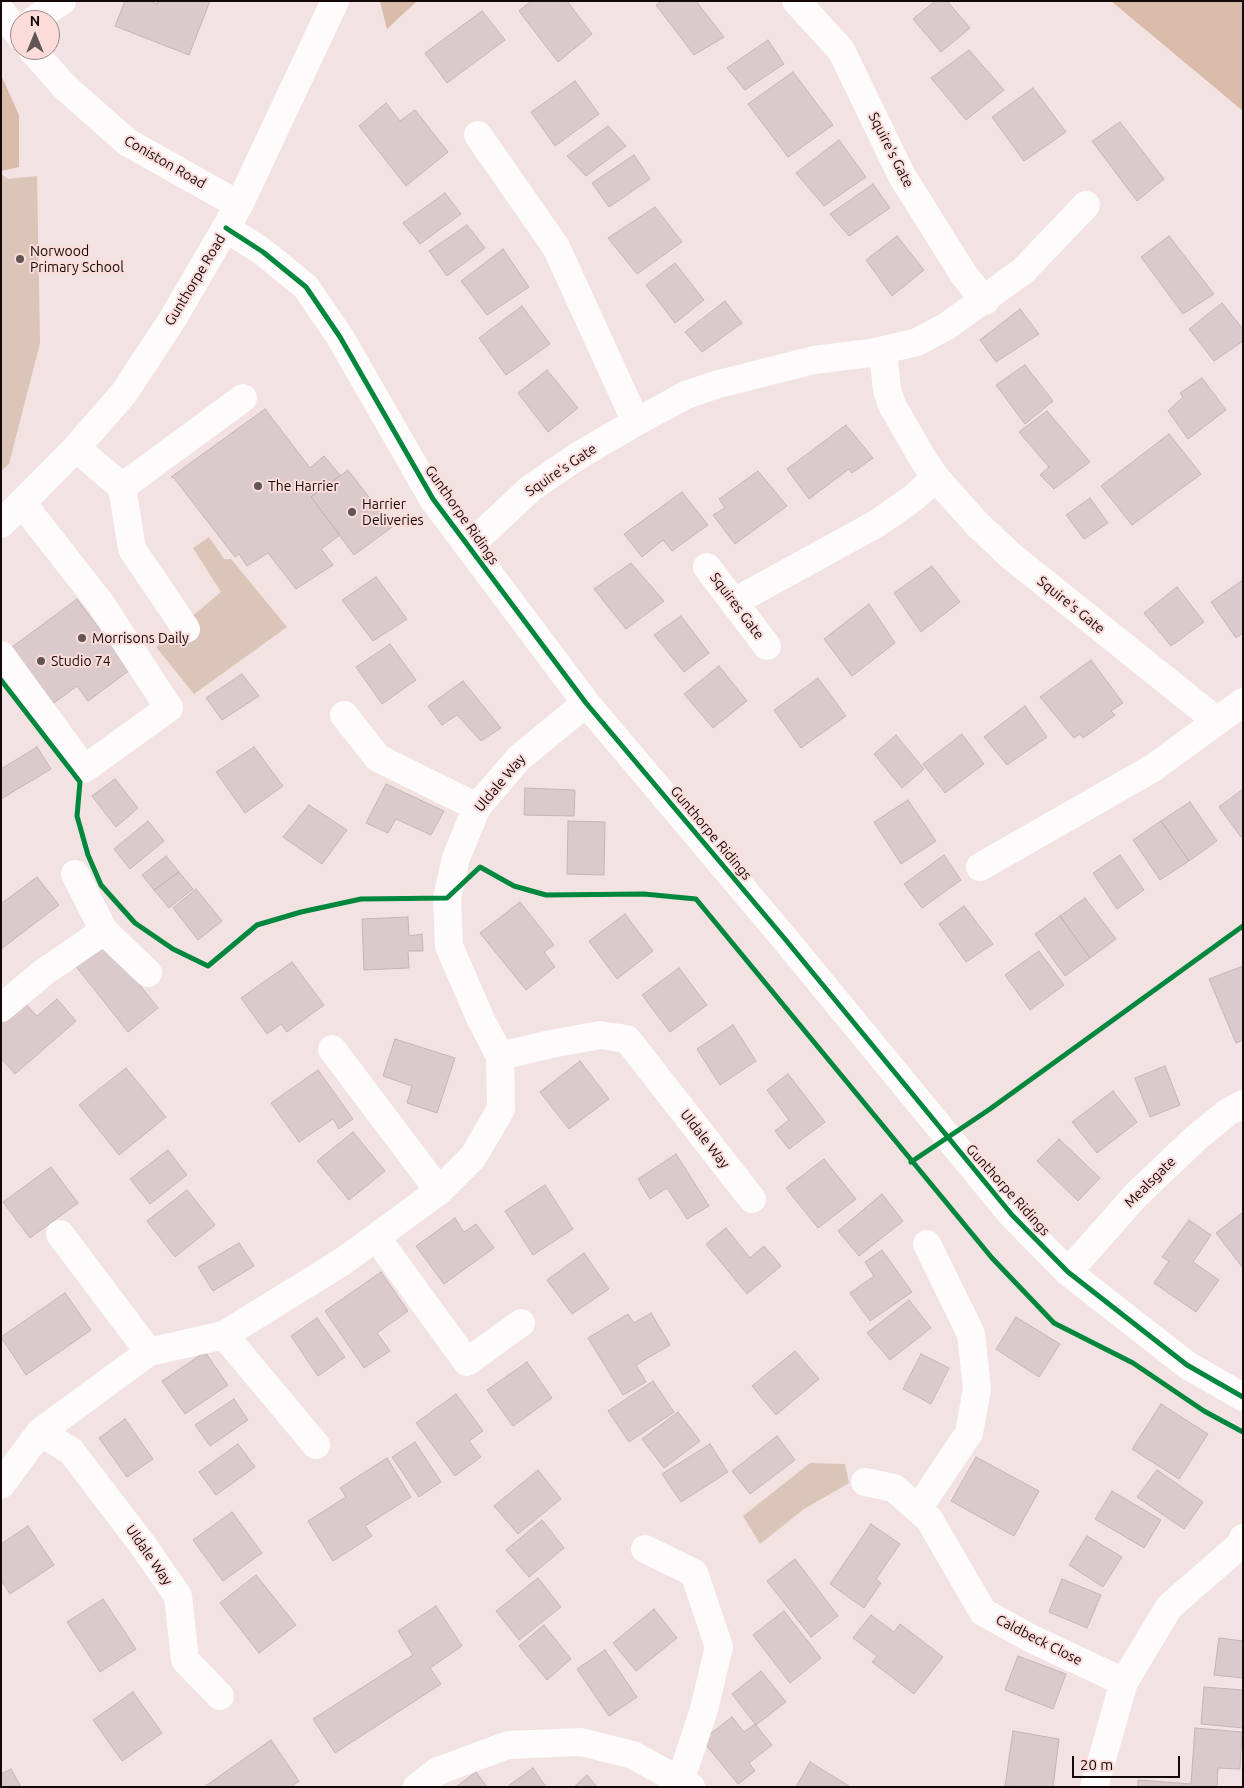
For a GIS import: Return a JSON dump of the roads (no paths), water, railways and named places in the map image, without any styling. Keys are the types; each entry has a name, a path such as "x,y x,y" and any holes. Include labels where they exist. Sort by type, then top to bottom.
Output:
{"street":[{"path":"49,10 62,1"},
{"name":"Gunthorpe Road","path":"1,524 76,448 124,393 172,320 232,216 335,1"},
{"name":"Squire's Gate","path":"796,1 841,50 902,176 964,275 985,301"},
{"name":"Coniston Road","path":"44,60 65,87 127,142 232,216"},
{"path":"478,134 556,247 636,422"},
{"name":"Squire's Gate","path":"469,546 531,488 578,456 686,395 715,385 814,360 883,351 917,342 947,326 985,301 1024,271 1086,206"},
{"name":"Gunthorpe Ridings","path":"232,216 263,252 306,287 340,337 434,499 586,703 785,939 1000,1201 1068,1272 1187,1365 1243,1397"},
{"name":"Squire's Gate","path":"883,351 887,390 892,405 936,478 977,524 1011,556 1216,721"},
{"path":"122,487 243,398"},
{"path":"76,448 122,487 132,549 186,629"},
{"path":"734,602 876,524 912,499 936,478"},
{"path":"1,655 84,769 169,708 101,604 22,503"},
{"name":"Squires Gate","path":"707,567 767,646"},
{"path":"980,867 1153,768 1243,702"},
{"name":"Uldale Way","path":"1,1485 40,1432 149,1352 224,1335 342,1262 439,1191 473,1157 501,1109 500,1056 481,1020 449,946 447,898 456,858 477,807 519,758 586,703"},
{"path":"344,715 378,758 477,807"},
{"path":"75,874 104,931 148,973"},
{"path":"1,1008 44,972 104,931"},
{"name":"Uldale Way","path":"500,1056 600,1035 627,1039 752,1199"},
{"path":"332,1049 439,1191"},
{"name":"Mealsgate","path":"1068,1272 1137,1194 1196,1138 1228,1112 1243,1104"},
{"path":"60,1234 149,1352"},
{"path":"376,1237 467,1362 521,1323"},
{"path":"918,1509 969,1433 977,1389 971,1334 927,1244"},
{"path":"224,1335 316,1445"},
{"name":"Uldale Way","path":"40,1432 71,1451 142,1544 178,1596 185,1660 220,1696"},
{"name":"Caldbeck Close","path":"865,1482 894,1488 929,1519 983,1612 1032,1639 1124,1682"},
{"path":"1094,1787 1124,1682 1169,1607 1240,1546 1243,1538"},
{"path":"417,1787 438,1771 508,1744 581,1742 633,1755 686,1783 719,1647 694,1574 645,1549"}],"place":[{"name":"Norwood Primary School","path":"20,259"},
{"name":"The Harrier","path":"258,486"},
{"name":"Harrier Deliveries","path":"352,512"},
{"name":"Morrisons Daily","path":"82,638"},
{"name":"Studio 74","path":"41,661"}]}
